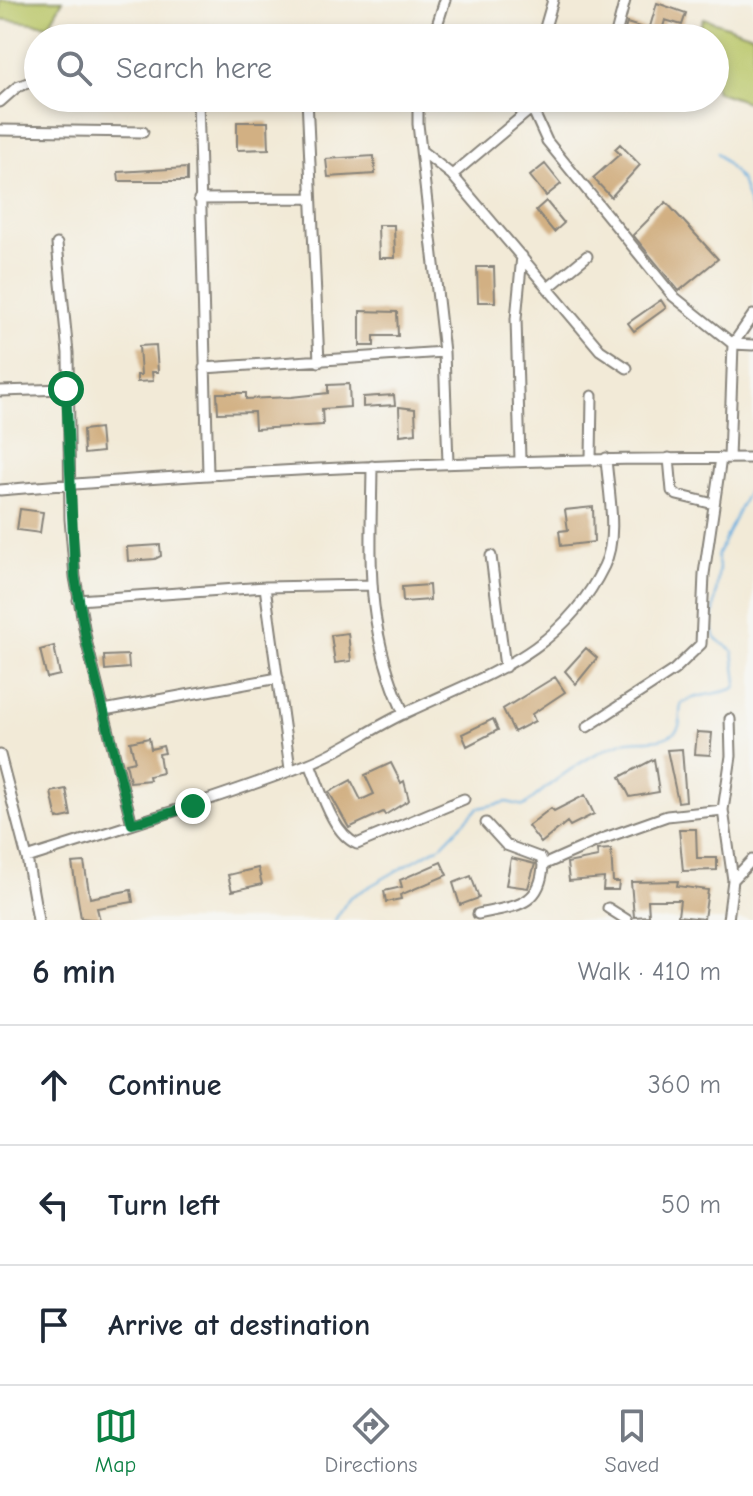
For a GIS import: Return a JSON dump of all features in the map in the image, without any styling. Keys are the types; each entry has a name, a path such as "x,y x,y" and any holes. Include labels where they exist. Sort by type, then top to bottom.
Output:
{"street":[{"path":"437,24 445,0"},
{"path":"546,24 553,0"},
{"path":"619,24 625,0"},
{"path":"0,102 24,84"},
{"path":"198,112 208,474"},
{"path":"307,112 319,362"},
{"path":"419,112 444,352 448,463"},
{"path":"452,175 522,112"},
{"path":"536,112 547,141 673,296 733,344 753,345"},
{"path":"0,130 143,132"},
{"path":"423,152 452,175 600,350 627,368"},
{"path":"199,199 310,198"},
{"path":"57,244 68,353 69,485 78,600 132,824"},
{"path":"520,460 516,319 522,256"},
{"path":"548,288 587,256"},
{"path":"587,727 674,670 701,644 704,574 714,504 725,458 733,344 753,315"},
{"path":"204,368 444,352"},
{"path":"0,391 66,389"},
{"path":"591,458 592,396"},
{"path":"0,490 208,474 372,466 591,458 753,458"},
{"path":"27,858 310,764 404,714 505,667 562,628 606,563 610,521 606,458"},
{"path":"669,458 672,491 714,504"},
{"path":"372,466 371,585 375,629 384,668 404,714"},
{"path":"491,556 505,667"},
{"path":"78,600 265,587 371,585"},
{"path":"265,587 290,769"},
{"path":"104,710 278,678"},
{"path":"728,920 733,880 723,810 731,756 730,719"},
{"path":"0,755 27,858 38,920"},
{"path":"310,764 338,826 348,840 357,844 464,799"},
{"path":"543,865 602,839 667,816 723,810"},
{"path":"478,914 532,898 539,890 543,865 541,858 506,845 486,823"},
{"path":"731,850 752,860 733,880"},
{"path":"608,908 627,920"}],"green space":[{"path":"0,0 63,0 50,24 0,19"},
{"path":"703,18 721,24 701,24"},
{"path":"729,27 753,35 753,104 729,96"}],"building":[{"path":"657,3 686,13 682,24 665,20 664,24 651,24"},
{"path":"237,122 268,122 269,149 237,150"},
{"path":"620,144 640,165 611,197 593,178 620,154 615,149"},
{"path":"374,156 375,174 328,177 326,159"},
{"path":"545,164 561,184 546,196 530,176"},
{"path":"187,168 187,181 119,181 118,172"},
{"path":"546,201 564,223 554,232 536,210"},
{"path":"666,202 718,259 679,291 633,235"},
{"path":"378,225 394,225 395,258 379,258"},
{"path":"477,267 494,267 495,302 478,302"},
{"path":"661,300 666,308 634,331 628,323"},
{"path":"360,311 397,312 398,336 374,336 374,346 360,346"},
{"path":"156,345 158,372 152,372 153,381 137,382 137,375 141,375 139,346"},
{"path":"349,384 350,407 322,409 323,425 255,429 254,412 218,413 217,393 246,393 246,399 291,397 328,393 328,385"},
{"path":"394,395 395,405 363,407 363,397"},
{"path":"399,407 415,409 416,433 400,435"},
{"path":"100,428 102,452 84,454 83,430"},
{"path":"593,507 594,542 561,546 559,531 568,530 565,510"},
{"path":"20,509 43,512 40,533 17,530"},
{"path":"160,545 161,556 155,559 128,561 127,547"},
{"path":"429,585 430,600 403,602 402,587"},
{"path":"348,633 351,661 335,663 331,635"},
{"path":"54,646 60,675 47,678 40,650"},
{"path":"586,648 597,658 576,684 565,671"},
{"path":"128,655 129,668 105,670 104,656"},
{"path":"555,677 565,692 532,714 535,721 514,732 503,709"},
{"path":"493,719 498,730 467,746 462,734"},
{"path":"697,732 712,733 710,755 695,754"},
{"path":"149,738 151,749 163,746 165,753 159,754 162,773 149,776 150,780 130,782 126,763 135,761 130,742"},
{"path":"682,749 686,801 678,802 667,750"},
{"path":"654,759 659,792 630,797 620,777"},
{"path":"391,763 401,783 404,781 409,800 385,815 383,812 349,828 329,792 351,780 361,800 374,794 365,775"},
{"path":"66,789 71,816 57,819 51,792"},
{"path":"585,795 594,814 570,826 567,822 541,843 528,826 551,808 554,811"},
{"path":"679,829 696,829 697,858 717,858 717,870 683,871"},
{"path":"611,849 613,882 619,882 618,890 603,890 604,878 569,881 567,863 598,857 597,850"},
{"path":"511,858 535,864 528,888 506,885"},
{"path":"84,862 90,898 131,890 133,902 97,908 100,920 81,918 72,863"},
{"path":"441,862 447,875 400,895 401,899 386,902 384,891 402,887 400,880"},
{"path":"258,868 262,884 232,891 228,875"},
{"path":"471,876 479,898 460,905 453,883"},
{"path":"678,881 677,886 708,890 704,919 678,916 680,900 648,900 649,916 634,917 631,882"}],"waterway":[{"path":"717,153 741,180 753,216"},
{"path":"335,920 349,898 442,845 478,808 507,802 524,806 569,770 607,748 627,741 669,736 679,726 682,703 735,688 733,651 715,638 712,629 719,567 717,556 753,480"}],"route":[{"path":"66,389 75,577 87,644 132,824 193,806"}]}
